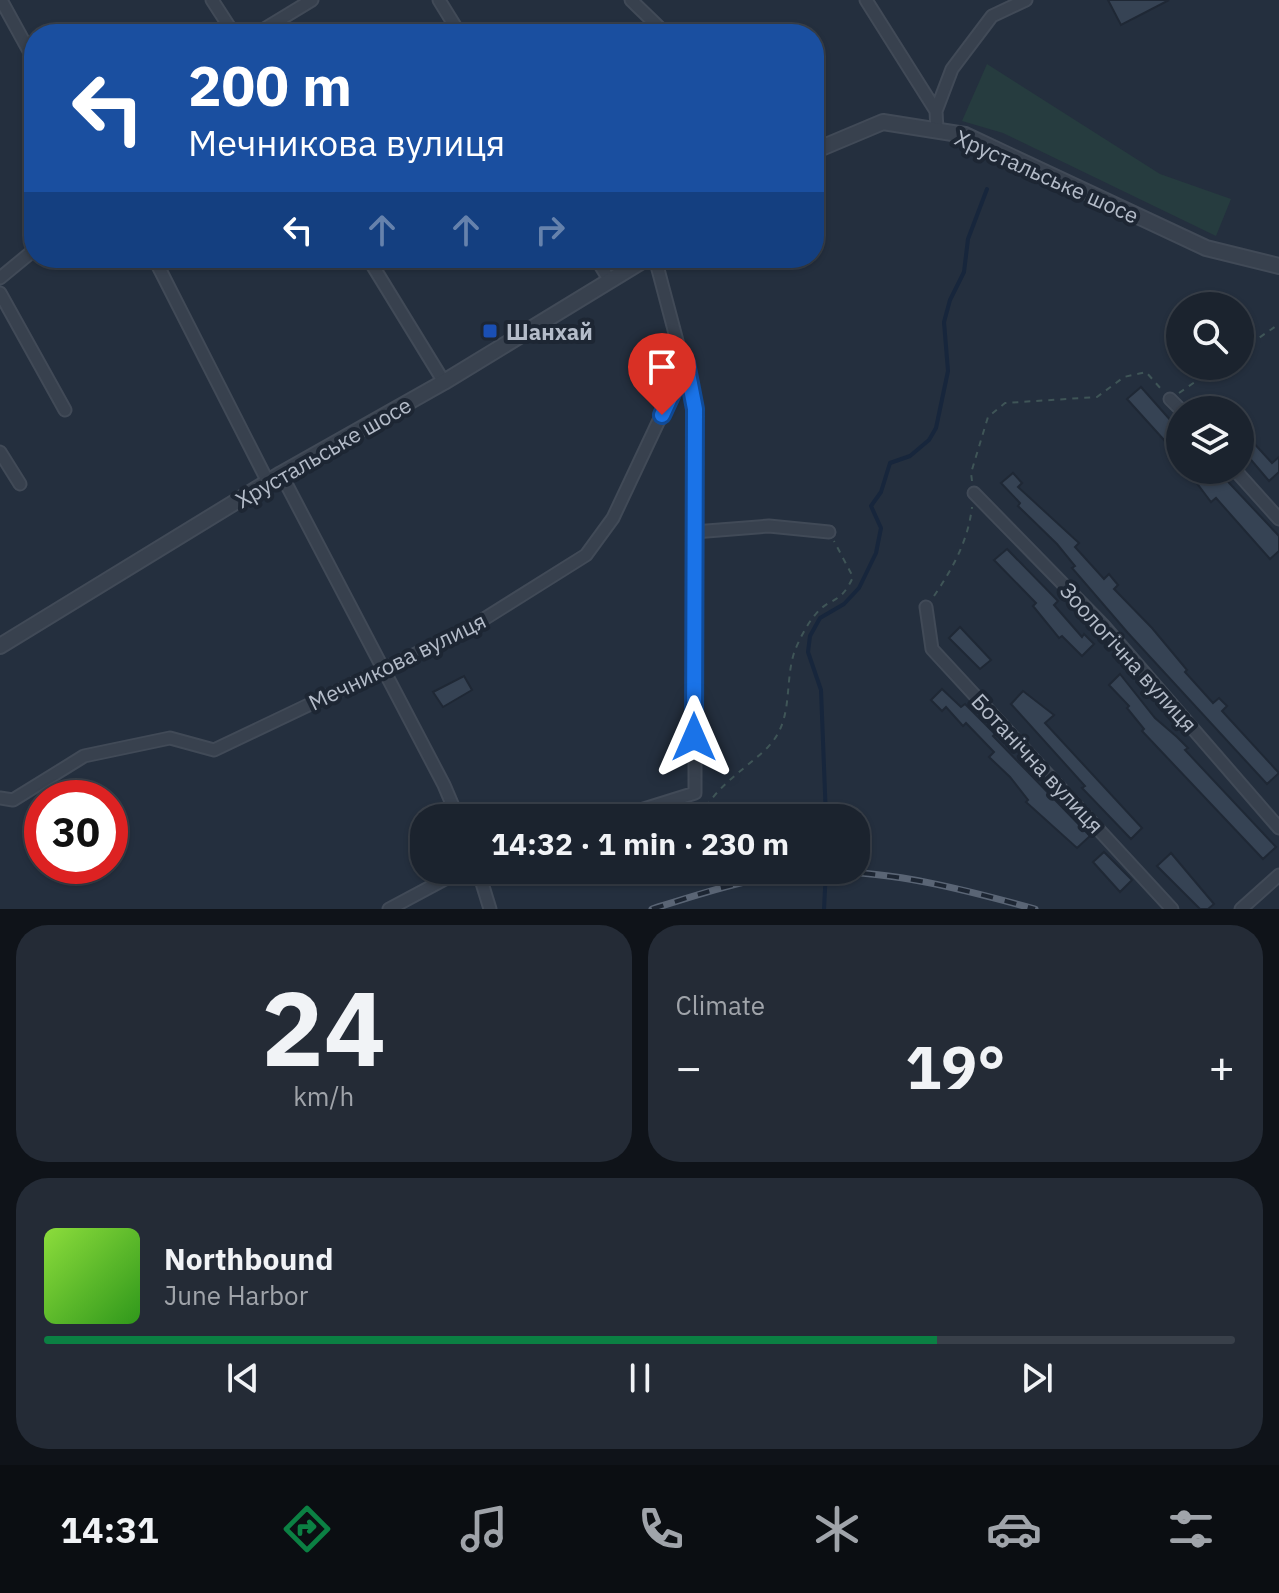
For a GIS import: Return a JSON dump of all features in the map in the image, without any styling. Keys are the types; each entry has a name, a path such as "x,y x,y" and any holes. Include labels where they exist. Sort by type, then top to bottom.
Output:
{"street":[{"path":"1,0 24,42"},
{"path":"212,0 228,24"},
{"path":"272,24 312,0"},
{"path":"439,0 454,24"},
{"path":"631,0 656,24"},
{"path":"866,0 936,111"},
{"path":"937,130 936,111 952,69 992,16 1026,0"},
{"name":"Хрустальське шосе","path":"824,147 883,122 965,135 1206,248 1279,266"},
{"path":"0,278 24,258"},
{"path":"160,268 452,804"},
{"path":"374,268 444,382"},
{"path":"602,268 610,281"},
{"name":"Хрустальське шосе","path":"0,646 275,478 444,382 631,268"},
{"path":"658,268 686,363 695,409 695,793 660,804"},
{"path":"0,293 65,410"},
{"name":"Мечникова вулиця","path":"0,798 13,800 84,756 170,738 214,750 468,629 586,555 613,518 686,363"},
{"path":"0,452 20,484"},
{"path":"1248,484 1279,519"},
{"name":"Зоологічна вулиця","path":"974,493 1103,625 1279,828"},
{"path":"694,532 769,526 829,532"},
{"name":"Ботанічна вулиця","path":"926,607 932,649 1172,909"},
{"path":"1241,909 1279,875"},
{"path":"389,909 436,884"},
{"path":"482,884 490,909"}],"path":[{"path":"1254,341 1279,324"},
{"path":"926,607 956,562 970,526 974,493 971,473 988,417 1005,403 1097,397 1124,377 1146,372 1167,396"},
{"path":"1174,396 1198,380"},
{"path":"707,804 746,763 769,746 787,707 795,652 815,613 844,596 853,577 829,532"}],"green space":[{"path":"987,64 1160,174 1231,199 1216,236 1003,133 962,121"}],"building":[{"path":"1108,0 1169,0 1121,25"},
{"path":"1141,387 1166,415 1166,442 1127,399"},
{"path":"1254,443 1272,463 1279,457 1279,472 1269,481 1254,463"},
{"path":"1013,473 1022,483 1018,487 1079,543 1075,547 1104,579 1109,574 1118,585 1114,589 1152,628 1213,703 1219,698 1227,706 1222,711 1279,773 1267,784 1128,633 1072,568 1075,566 1057,544 1018,506 1020,503 1001,483"},
{"path":"1198,484 1230,484 1279,536 1279,551 1270,559 1216,498 1211,502"},
{"path":"1007,549 1058,601 1054,605 1082,637 1084,634 1094,644 1082,656 1062,636 1059,638 1033,606 1036,603 994,560"},
{"path":"960,627 991,660 980,669 949,638"},
{"path":"1120,674 1155,718 1188,748 1185,750 1276,847 1263,859 1142,731 1144,729 1127,708 1129,706 1109,685"},
{"path":"464,676 472,690 443,707 433,692"},
{"path":"942,689 961,707 965,704 1090,836 1077,848 1026,802 1028,800 1010,777 989,757 994,752 966,723 963,726 946,707 942,711 931,700"},
{"path":"1023,691 1054,715 1045,723 1142,828 1131,839 1082,788 1085,786 1011,704"},
{"path":"1104,852 1132,880 1120,892 1093,862"},
{"path":"1171,853 1214,904 1208,909 1200,909 1157,866"}],"waterway":[{"path":"825,804 821,690 808,652 810,636 820,618 844,604 859,588 876,553 881,528 871,506 881,492 890,463 910,456 929,440 936,428 948,371 944,322 950,300 964,272 968,239 987,189"},
{"path":"824,909 825,884"}],"railway":[{"path":"652,909 755,880 819,872 901,878 955,888 1035,909"}],"place":[{"name":"Шанхай","path":"490,331"}],"route":[{"path":"662,415 686,363 695,409 694,737"}]}
